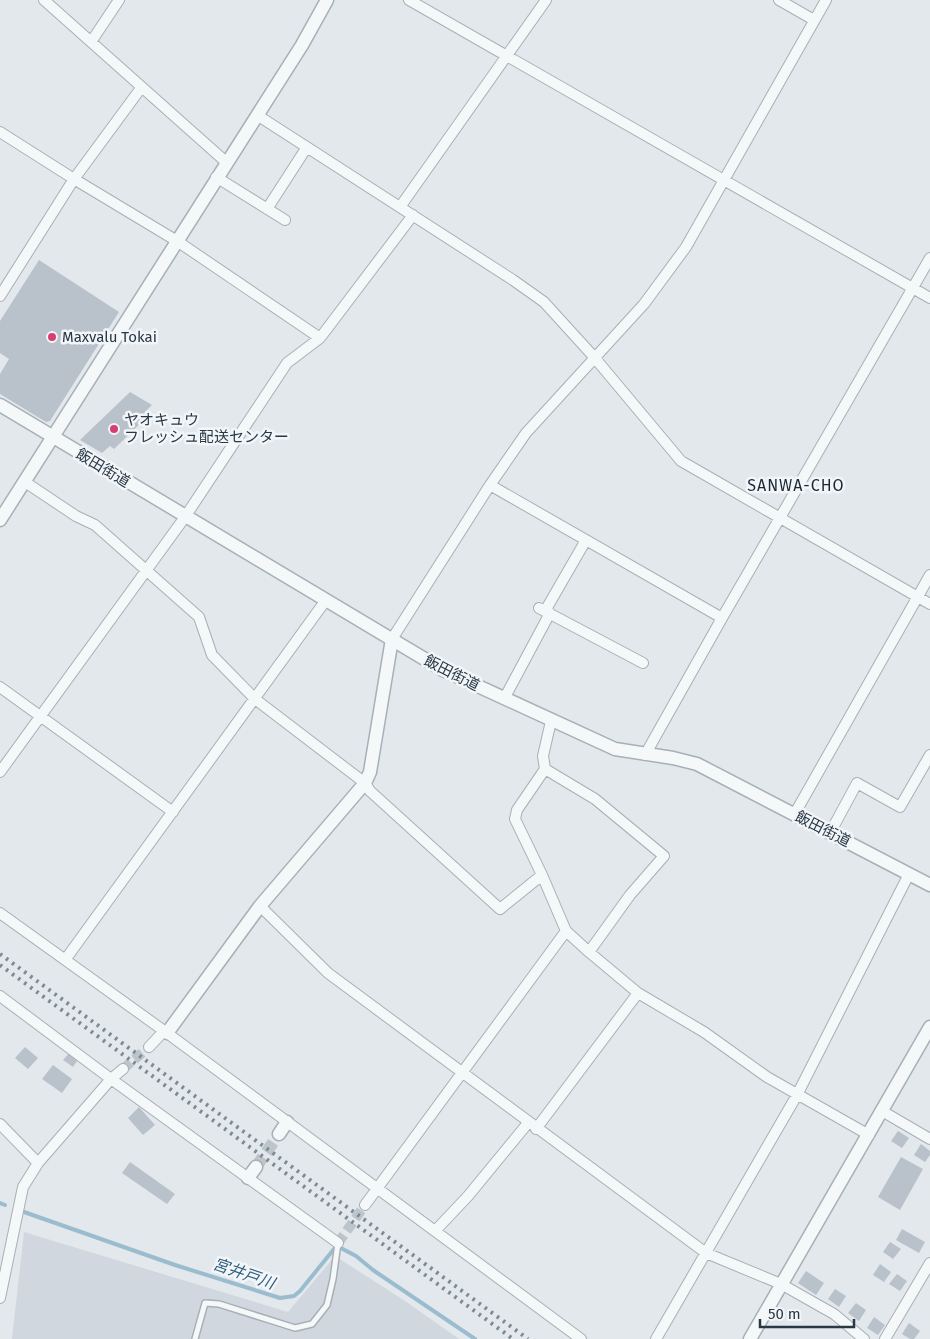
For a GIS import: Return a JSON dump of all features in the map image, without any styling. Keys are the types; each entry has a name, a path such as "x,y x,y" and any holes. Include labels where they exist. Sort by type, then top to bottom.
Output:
{"street":[{"path":"44,0 226,162"},
{"path":"91,42 119,0"},
{"path":"0,520 216,177 302,45 327,0"},
{"path":"410,0 930,298"},
{"path":"400,207 546,0"},
{"path":"779,0 814,20"},
{"path":"149,1047 165,1032 260,906 365,783 370,772 392,639 490,485 526,433 644,304 686,247 826,0"},
{"path":"0,296 74,179 141,88"},
{"path":"257,115 513,280 544,302 594,357 681,461 930,604"},
{"path":"0,132 177,241 320,338"},
{"path":"267,209 307,147"},
{"path":"216,177 285,220"},
{"path":"0,772 185,517 288,363 320,338 413,215"},
{"path":"645,755 930,258"},
{"name":"飯田街道","path":"0,405 443,670 615,749 673,758 697,764 930,885"},
{"path":"25,482 76,516 95,525 199,617 212,654 255,699 365,783 377,798 500,909 542,875"},
{"path":"490,485 722,618"},
{"path":"504,698 545,611 586,540"},
{"path":"794,814 930,575"},
{"path":"65,960 326,600"},
{"path":"545,611 642,663"},
{"path":"0,687 173,812"},
{"path":"551,720 542,756 545,769 595,799 664,856 630,895 589,952"},
{"path":"830,833 857,783 900,807 930,755"},
{"path":"545,769 517,810 515,819 566,931 638,993 704,1032 767,1077 869,1135"},
{"path":"656,1339 797,1095 909,874"},
{"path":"260,906 328,973 532,1126 706,1253 781,1284 834,1314 864,1339"},
{"path":"0,914 165,1032 581,1339"},
{"path":"365,1205 566,931"},
{"path":"435,1230 532,1126 638,993"},
{"path":"0,996 111,1079 338,1243"},
{"path":"750,1339 930,1027"},
{"path":"0,1298 23,1187 38,1163 111,1079 123,1069"},
{"path":"882,1111 930,1139"},
{"path":"279,1134 288,1122"},
{"path":"0,1124 38,1163"},
{"path":"248,1178 256,1167"},
{"path":"885,1339 930,1263"}],"lane":[{"path":"195,1339 206,1303 219,1304 295,1328 312,1324 328,1305 338,1243"}],"shaded area":[{"path":"24,1232 288,1312 335,1256 405,1301 459,1339 12,1339"}],"building":[{"name":"Maxvalu Tokai","path":"39,260 119,312 50,421 46,422 0,394 0,374 9,359 0,353 0,321"},
{"name":"ヤオキュウ フレッシュ配送センター","path":"130,392 152,405 144,413 147,417 114,449 110,446 102,453 80,440"},
{"path":"25,1047 38,1058 28,1069 15,1058"},
{"path":"70,1052 79,1058 73,1067 63,1060"},
{"path":"53,1065 72,1079 62,1093 42,1079"},
{"path":"139,1107 155,1125 143,1135 128,1118"},
{"path":"898,1131 909,1138 902,1148 891,1141"},
{"path":"921,1144 930,1151 930,1155 925,1162 914,1155"},
{"path":"901,1157 923,1169 900,1210 878,1197"},
{"path":"130,1162 175,1194 167,1204 122,1173"},
{"path":"902,1229 925,1242 919,1253 896,1240"},
{"path":"890,1242 901,1249 893,1259 883,1252"},
{"path":"880,1264 891,1272 884,1282 873,1275"},
{"path":"806,1271 824,1283 816,1295 798,1283"},
{"path":"897,1274 907,1281 900,1291 889,1284"},
{"path":"835,1289 846,1296 839,1307 828,1299"},
{"path":"856,1303 866,1310 859,1321 848,1313"},
{"path":"874,1317 885,1325 878,1335 867,1328"},
{"path":"909,1323 920,1331 914,1339 910,1339 902,1334"}],"waterway":[{"name":"宮井戸川","path":"0,1203 5,1205"},
{"name":"宮井戸川","path":"24,1212 175,1265 280,1298 294,1296 300,1291 334,1249 339,1247 356,1256 373,1270 475,1339"}],"tunnel":[{"path":"123,1069 149,1047"},
{"path":"256,1167 279,1134"},
{"path":"338,1243 365,1205"}],"railway":[{"path":"0,954 528,1339"},
{"path":"0,965 513,1339"}],"place":[{"name":"Maxvalu Tokai","path":"52,337"},
{"name":"ヤオキュウ フレッシュ配送センター","path":"114,429"}],"district":[{"name":"SANWA-CHO","path":"796,485"}]}
